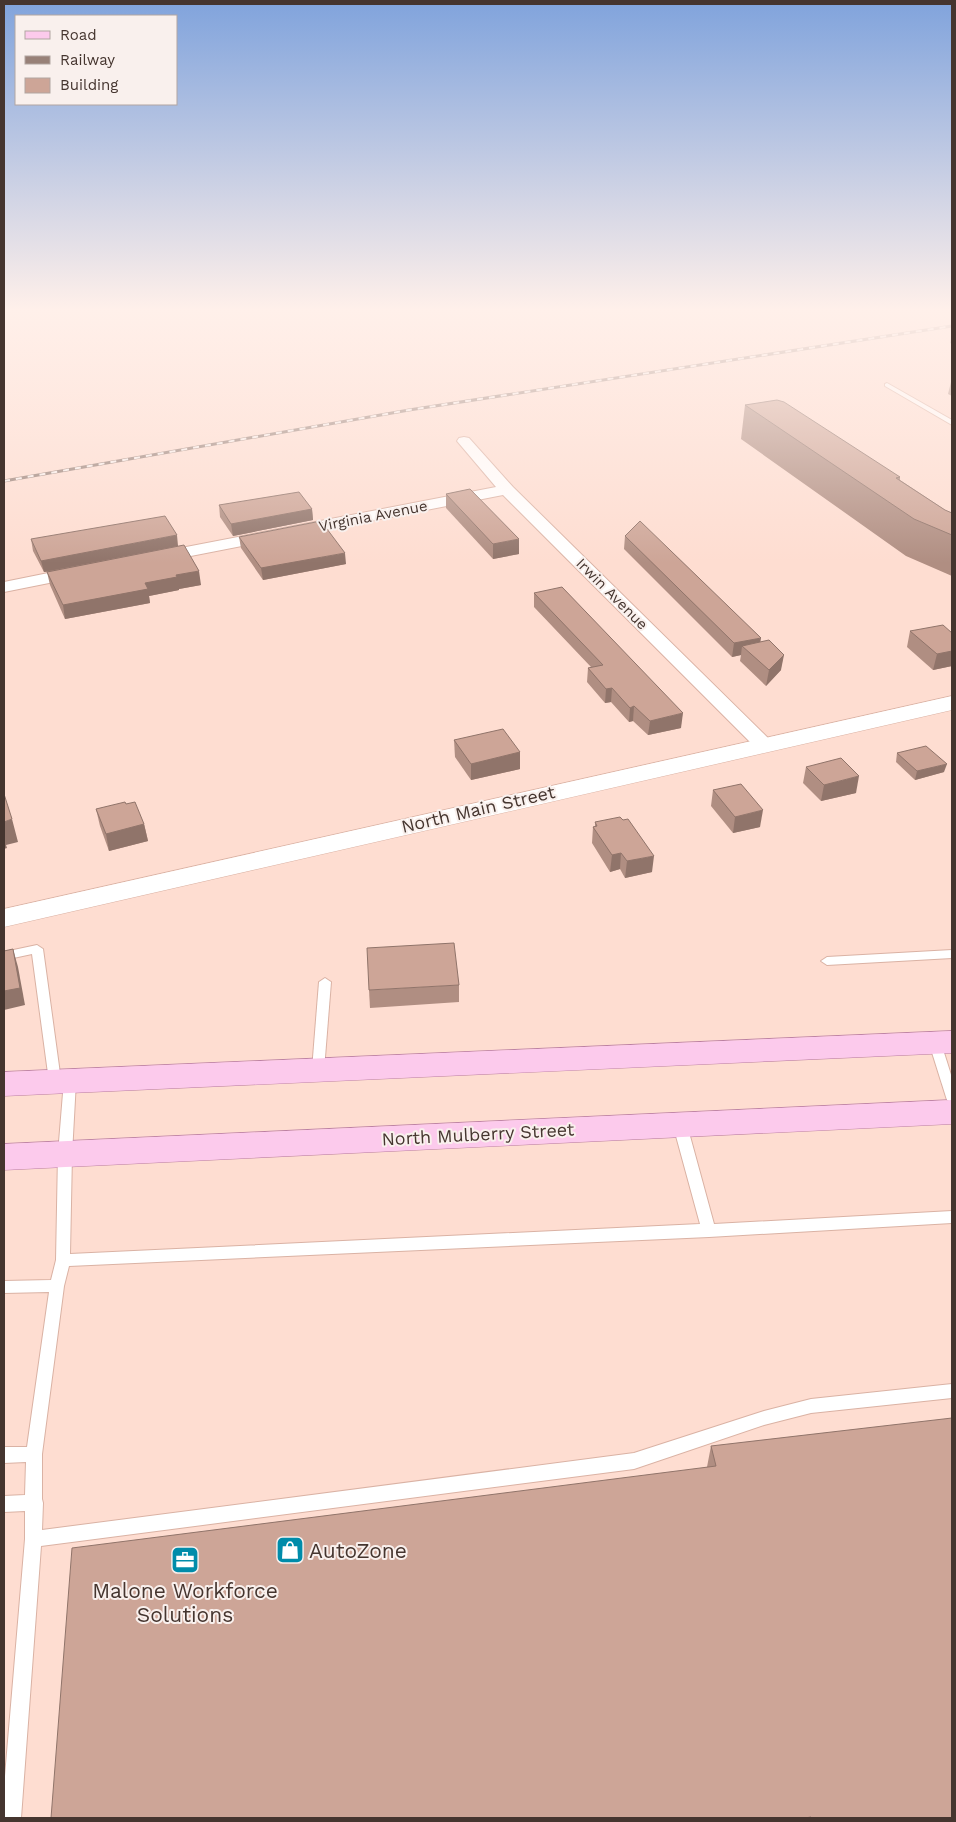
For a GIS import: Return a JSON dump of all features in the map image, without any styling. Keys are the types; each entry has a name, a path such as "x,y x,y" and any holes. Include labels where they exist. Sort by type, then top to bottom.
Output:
{"main road":[{"path":"4,1084 944,1043"},
{"name":"North Mulberry Street","path":"4,1157 952,1112"}],"street":[{"name":"Irwin Avenue","path":"464,442 507,490 763,744"},
{"name":"Virginia Avenue","path":"139,561 507,490"},
{"path":"4,587 91,570"},
{"name":"North Main Street","path":"4,918 763,744 952,703"}],"lane":[{"path":"901,393 952,423"},
{"path":"4,956 37,949 62,1081 65,1154 63,1260 57,1286 34,1454 35,1502 33,1538 11,1818"},
{"path":"827,961 952,954"},
{"path":"318,1070 325,982"},
{"path":"944,1043 952,1097"},
{"path":"680,1125 709,1231"},
{"path":"63,1260 709,1231 952,1217"},
{"path":"4,1287 57,1286"},
{"path":"33,1538 634,1461 764,1418 811,1406 952,1391"},
{"path":"4,1455 34,1454"},
{"path":"4,1504 35,1502"}],"building":[{"path":"777,400 784,402 900,477 896,478 952,513 952,535 914,519 745,405"},
{"path":"470,489 519,539 493,544 446,494"},
{"path":"299,492 312,509 231,524 219,505"},
{"path":"165,516 177,535 41,561 31,539"},
{"path":"321,521 345,553 261,568 239,537"},
{"path":"640,521 761,638 734,643 625,536"},
{"path":"184,545 199,571 145,583 148,589 63,605 47,572"},
{"path":"562,587 683,713 650,721 634,706 630,708 612,688 606,689 588,668 603,665 534,593"},
{"path":"943,625 952,633 952,651 937,654 910,631"},
{"path":"769,640 784,655 769,670 742,646"},
{"path":"503,729 520,752 471,764 454,740"},
{"path":"926,746 947,764 917,771 897,753"},
{"path":"841,758 859,776 824,785 806,767"},
{"path":"741,784 763,810 735,817 713,790"},
{"path":"4,794 12,819 4,822"},
{"path":"125,802 126,804 135,802 144,824 106,834 96,809"},
{"path":"620,817 623,820 628,819 654,856 627,861 621,853 612,855 593,827 597,826 595,822"},
{"path":"454,943 459,985 369,990 367,948"},
{"path":"13,949 20,988 4,991 4,951"},
{"path":"952,1418 952,1818 51,1818 72,1548 716,1466 711,1446"}],"railway":[{"path":"4,481 409,410 519,393"}],"place":[{"name":"AutoZone","path":"290,1550"},
{"name":"Malone Workforce Solutions","path":"185,1560"}]}
